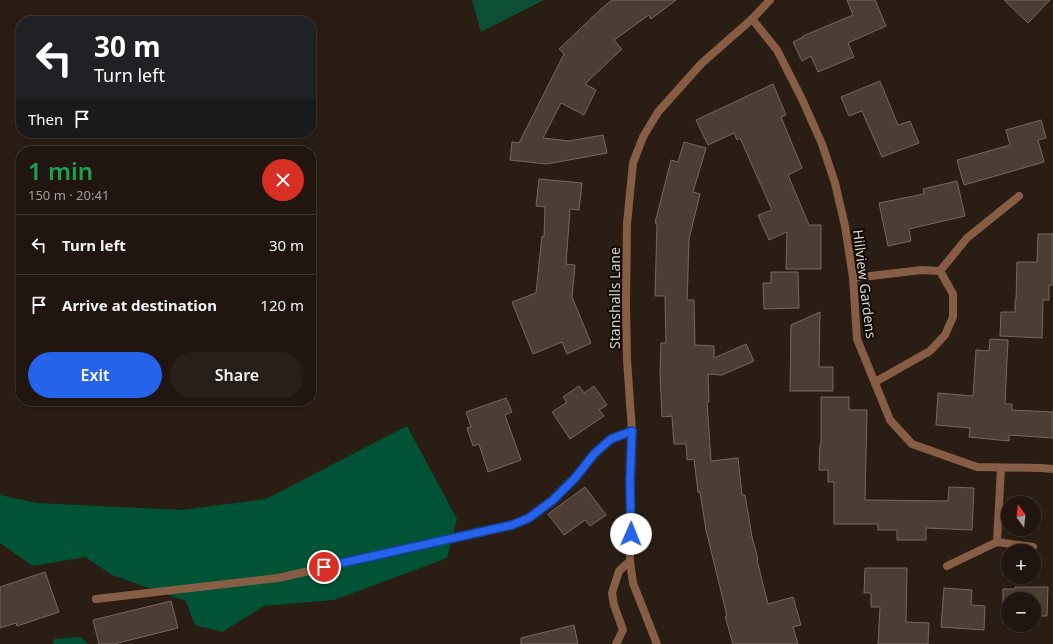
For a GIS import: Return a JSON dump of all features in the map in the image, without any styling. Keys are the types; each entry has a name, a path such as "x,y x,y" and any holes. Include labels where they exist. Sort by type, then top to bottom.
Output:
{"street":[{"name":"Stanshalls Lane","path":"657,644 633,583 630,560 632,431 627,359 626,296 627,224 633,163 643,137 658,112 702,63 752,19 770,0"},
{"name":"Hillview Gardens","path":"752,19 777,50 802,99 822,144 835,183 845,226 853,278 857,339 890,420 912,444 977,467 1053,469"},
{"path":"940,271 967,238 1019,196"},
{"path":"853,278 922,270 940,271"},
{"path":"875,382 930,351 945,335 953,317 953,294 940,271"},
{"path":"96,598 278,578 512,525 529,518 553,500 575,478 594,454 611,439 632,431"},
{"path":"997,542 1001,468"},
{"path":"947,566 997,542 1011,544"},
{"path":"616,644 623,630 614,605 612,593 619,571 630,560"}],"green space":[{"path":"472,0 544,0 481,32"},
{"path":"407,426 457,519 447,558 334,600 264,606 222,632 195,625 186,601 112,575 85,557 33,566 0,543 0,495 37,503 182,510 266,499"},
{"path":"80,637 89,644 53,644 54,639"}],"building":[{"path":"612,0 676,0 651,19 649,15 614,40 622,49 585,84 596,90 584,115 561,103 543,138 569,141 603,135 607,153 547,164 510,160 512,142 519,143 564,54 559,49"},
{"path":"847,0 875,0 886,26 848,43 854,57 818,72 811,56 802,61 793,42 803,36 853,15"},
{"path":"1004,0 1050,0 1028,23"},
{"path":"880,81 898,125 910,121 919,143 882,157 862,111 849,116 841,97"},
{"path":"773,84 786,115 781,117 802,168 788,175 809,225 821,225 821,269 786,269 787,232 769,240 758,215 772,210 740,138 737,140 734,133 708,145 696,120"},
{"path":"1041,120 1046,138 1038,140 1044,162 964,185 957,160 1010,145 1006,130"},
{"path":"684,142 706,148 693,192 700,194 689,239 687,274 687,300 694,300 695,345 714,346 714,358 746,344 754,361 722,375 708,374 709,402 707,402 711,461 738,458 742,495 745,495 752,537 768,604 793,597 801,625 793,627 798,644 733,644 725,616 727,616 706,530 700,492 698,492 694,459 687,460 686,444 674,444 672,416 662,417 660,373 661,343 666,343 665,296 655,296 657,223 655,223 671,160 678,162"},
{"path":"539,179 582,183 579,210 570,209 566,264 575,265 572,297 591,343 567,354 562,342 533,354 512,302 536,293 542,236 544,237 545,207 536,206"},
{"path":"957,181 965,216 909,229 911,241 888,246 879,203 924,194 923,189"},
{"path":"1038,234 1053,234 1053,285 1049,285 1049,300 1043,300 1042,338 1000,336 1001,312 1015,312 1017,262 1037,262"},
{"path":"771,272 798,272 799,308 764,309 763,283 771,283"},
{"path":"820,312 819,367 833,367 833,391 790,391 791,325"},
{"path":"990,339 1008,340 1005,404 1012,404 1012,410 1053,412 1053,438 1009,435 1009,441 969,437 970,428 936,425 938,393 973,396 976,350 989,351"},
{"path":"579,386 584,393 594,386 607,405 599,410 604,416 570,439 552,412 567,402 563,397"},
{"path":"821,397 849,397 849,410 867,410 865,500 948,501 949,487 974,488 972,530 926,528 926,540 897,540 897,530 878,530 878,524 834,524 834,482 828,482 828,470 819,470 821,444"},
{"path":"506,398 512,412 505,415 521,460 488,472 479,444 473,446 467,428 471,427 466,412"},
{"path":"585,487 606,515 590,526 585,520 564,535 548,514"},
{"path":"865,568 907,568 906,622 929,623 928,644 878,644 880,607 871,607 871,593 864,593"},
{"path":"45,572 59,612 17,626 16,623 0,628 0,587"},
{"path":"1015,587 1048,587 1047,616 1041,616 1041,592 1003,592 1003,589 1015,589"},
{"path":"944,588 972,590 971,605 985,606 984,630 941,627"},
{"path":"171,601 178,628 114,644 99,644 93,620"},
{"path":"574,625 578,644 521,644 521,638"}],"route":[{"path":"324,567 512,525 529,518 553,500 575,478 594,454 611,439 632,431 630,480 631,534"}]}
